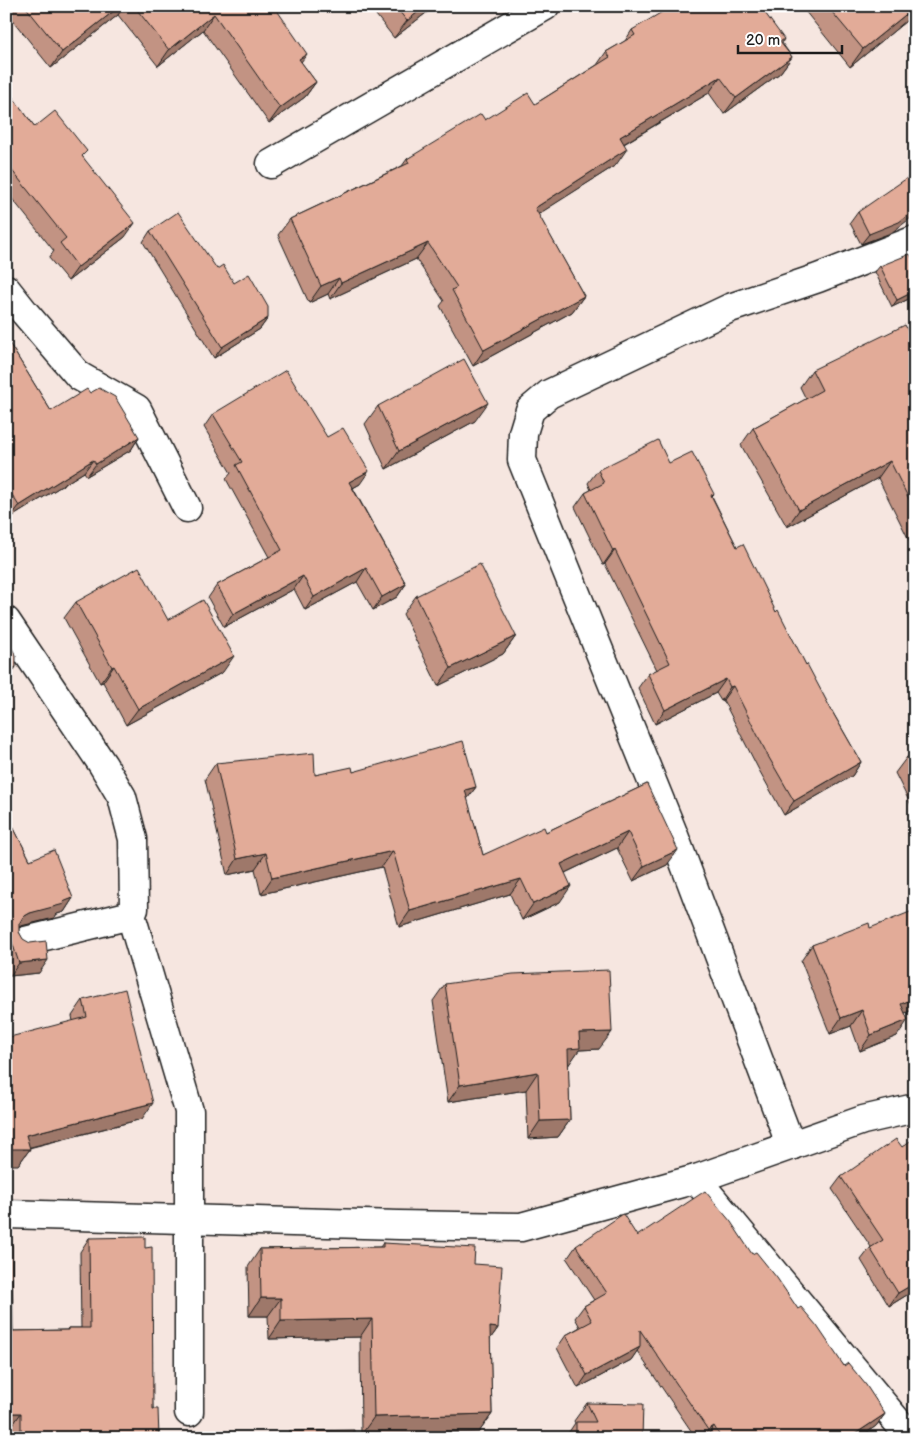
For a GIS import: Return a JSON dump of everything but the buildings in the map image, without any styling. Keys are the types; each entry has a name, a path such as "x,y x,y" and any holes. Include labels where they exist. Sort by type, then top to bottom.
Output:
{"street":[{"path":"271,164 545,6"},
{"path":"791,1146 673,832 522,460 523,433 530,410 549,394 730,308 818,278 915,240"},
{"path":"6,289 79,376 137,409 187,508"},
{"path":"6,621 104,765 122,797 133,839 134,909 132,915 189,1111 188,1412"},
{"path":"25,941 132,915"},
{"path":"6,1214 399,1225 521,1226 696,1178 863,1120 915,1108"},
{"path":"696,1178 911,1438"}]}
